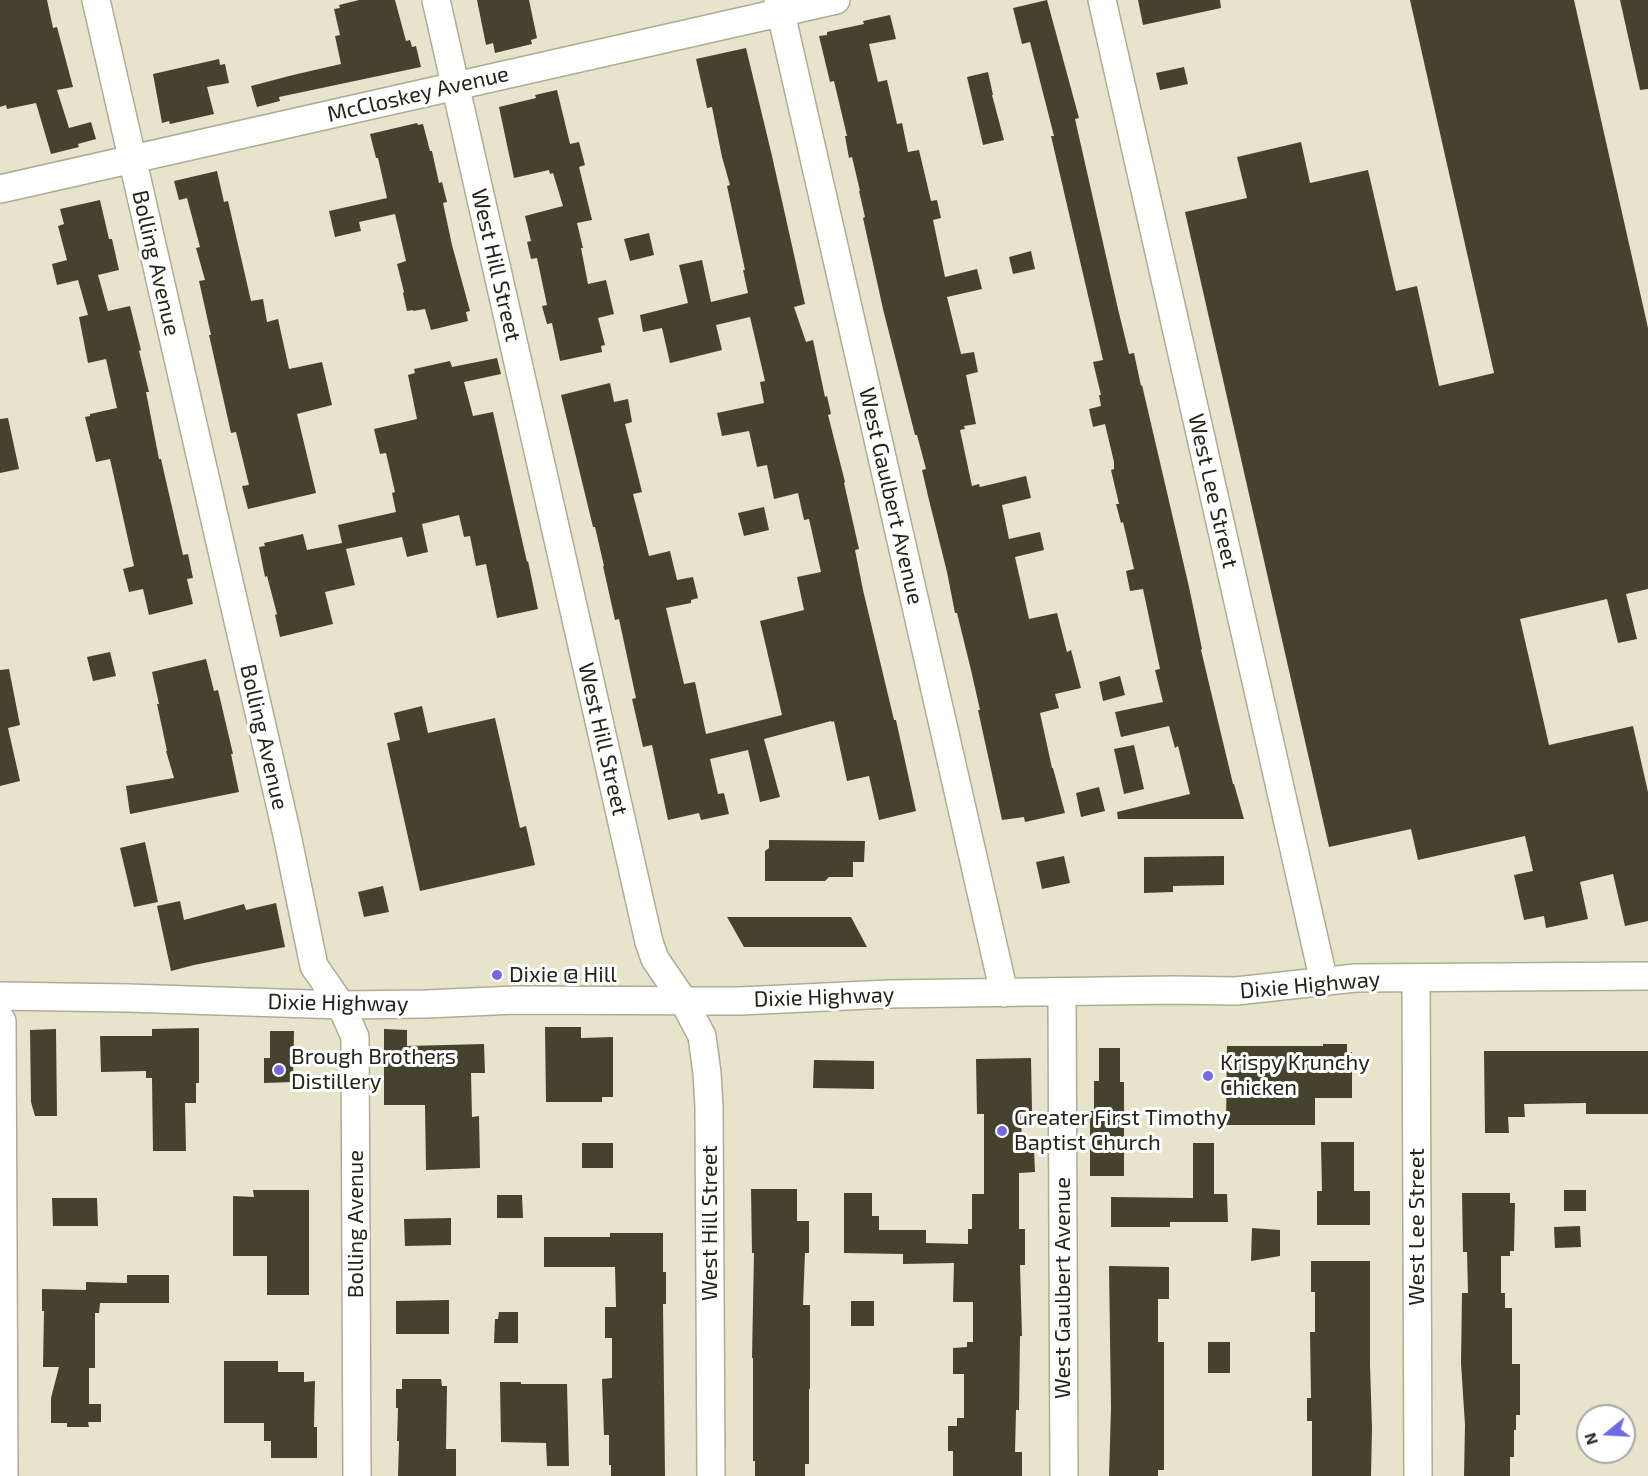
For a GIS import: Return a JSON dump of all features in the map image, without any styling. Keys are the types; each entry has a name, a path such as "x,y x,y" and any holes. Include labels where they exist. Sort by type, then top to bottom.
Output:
{"street":[{"name":"Bolling Avenue","path":"96,0 287,835 314,966 341,1005 355,1037 357,1476"},
{"name":"West Hill Street","path":"436,0 649,942 655,959 683,1000 702,1036 709,1107 711,1476"},
{"name":"McCloskey Avenue","path":"0,189 456,85 779,6 836,0"},
{"name":"West Lee Street","path":"1102,0 1324,982"},
{"name":"West Gaulbert Avenue","path":"779,6 1004,993"},
{"name":"Dixie Highway","path":"0,996 341,1005 516,1000 740,1001 889,994 1236,991 1355,978 1648,976"},
{"name":"West Lee Street","path":"1416,978 1418,1476"},
{"name":"West Gaulbert Avenue","path":"1062,993 1064,1476"},
{"path":"0,1018 2,1022 4,1476"}],"building":[{"path":"0,0 47,0 53,28 57,27 73,87 57,90 69,128 91,122 96,139 78,144 79,147 51,154 36,103 7,109 6,105 0,107"},
{"path":"359,0 395,0 406,41 410,40 412,47 416,46 421,67 279,97 280,101 257,107 251,86 341,64 335,36 340,35 334,9 340,8 339,5"},
{"path":"477,0 529,0 537,38 531,40 532,44 495,53 493,43 486,45"},
{"path":"1047,0 1079,118 1075,119 1118,309 1129,354 1134,353 1142,385 1189,587 1201,650 1233,784 1244,819 1118,819 1117,812 1190,794 1178,746 1175,748 1169,726 1121,737 1115,712 1163,702 1155,670 1160,669 1143,589 1130,591 1126,571 1134,569 1123,522 1121,523 1116,504 1119,504 1111,470 1114,469 1114,462 1105,424 1093,427 1089,409 1101,406 1099,395 1101,395 1093,362 1103,360 1051,136 1054,136 1030,42 1022,44 1013,8"},
{"path":"1138,0 1220,0 1221,8 1143,25"},
{"path":"1410,0 1574,0 1648,328 1648,589 1626,594 1637,639 1618,643 1607,599 1520,619 1549,745 1633,726 1648,792 1648,921 1625,926 1613,874 1580,882 1588,919 1546,928 1544,916 1524,920 1514,875 1533,871 1525,836 1418,860 1411,829 1329,847 1185,212 1247,198 1237,157 1301,142 1310,183 1368,170 1396,291 1417,286 1439,386 1494,373"},
{"path":"1620,0 1648,0 1648,89 1640,90"},
{"path":"890,15 896,39 869,44 878,82 887,80 897,124 902,123 908,152 919,150 931,201 937,200 941,218 933,220 945,277 977,269 982,289 947,297 961,354 974,352 978,372 966,375 976,424 964,426 965,429 960,430 972,486 979,484 980,487 1026,476 1031,498 1002,505 1009,539 1040,532 1044,550 1015,557 1029,619 1057,613 1067,652 1071,650 1081,688 1055,694 1059,708 1040,713 1065,813 1025,822 1024,817 1002,820 971,670 957,613 955,613 922,470 926,469 883,309 863,218 865,217 860,191 852,157 849,158 845,136 847,136 834,81 830,82 819,36 827,35 827,32 864,24 863,21"},
{"path":"746,48 805,304 794,307 806,342 813,340 825,397 827,396 831,414 828,415 859,549 855,550 863,590 916,811 879,820 869,776 847,781 834,721 831,721 764,739 780,797 760,802 748,750 710,759 718,794 724,793 729,814 701,820 699,813 668,820 652,745 643,747 632,699 636,698 619,619 615,620 595,527 593,527 561,395 610,383 614,402 628,399 632,422 625,424 642,492 633,494 649,556 670,551 677,580 693,577 698,598 691,600 691,603 666,608 684,684 695,682 706,734 782,715 760,621 804,610 797,577 821,572 809,519 804,520 798,493 774,499 767,465 757,467 749,431 722,436 717,413 764,403 760,382 765,381 750,317 716,325 722,350 670,363 662,328 643,332 640,315 688,303 679,265 702,260 711,302 748,293 727,186 730,185 712,107 707,108 696,59"},
{"path":"219,59 220,65 225,64 229,83 207,87 214,114 170,124 169,121 162,123 153,74"},
{"path":"1184,67 1188,84 1160,90 1156,73"},
{"path":"988,72 1004,140 983,145 967,77"},
{"path":"557,90 570,144 579,142 585,165 579,167 592,220 577,223 588,284 606,280 614,314 598,318 605,345 601,346 602,352 560,361 552,323 547,324 542,306 547,305 537,258 531,259 527,242 531,241 525,216 563,206 553,173 550,174 549,170 514,178 499,107"},
{"path":"417,123 418,125 423,124 439,183 442,182 447,202 443,203 452,245 470,311 466,312 468,321 431,330 425,309 407,311 397,264 406,261 395,214 359,222 361,231 335,237 329,211 387,198 370,134"},
{"path":"217,171 224,202 228,201 251,301 263,299 267,322 278,319 289,369 322,362 332,405 297,414 316,493 248,509 242,486 249,485 236,432 231,433 199,281 205,280 196,248 200,247 187,198 179,200 174,181"},
{"path":"100,200 119,270 98,275 108,311 130,306 149,392 146,392 159,459 161,459 183,555 188,554 193,578 187,579 193,604 149,615 143,589 129,592 123,569 134,566 110,459 96,462 85,417 117,408 106,359 88,363 79,317 88,315 78,280 57,285 52,264 67,260 58,226 64,224 60,209"},
{"path":"649,233 654,255 630,261 624,239"},
{"path":"1031,251 1035,269 1013,274 1009,257"},
{"path":"497,358 501,374 464,382 473,416 493,412 538,609 497,618 486,564 476,566 470,536 464,537 459,515 422,524 428,552 407,557 402,537 346,549 355,585 325,592 333,624 280,637 275,615 277,614 267,576 265,577 259,547 265,546 264,543 303,534 307,550 342,543 338,525 396,512 392,493 395,492 386,453 380,454 374,429 417,419 408,375 415,373 414,369 450,361 452,367"},
{"path":"8,418 19,469 0,473 0,419"},
{"path":"764,507 769,530 744,536 738,513"},
{"path":"110,652 116,676 93,681 87,657"},
{"path":"206,659 214,691 218,690 239,792 130,814 126,786 174,778 166,751 152,672"},
{"path":"9,669 20,725 8,728 20,781 0,786 0,670"},
{"path":"1120,676 1125,695 1103,701 1099,682"},
{"path":"422,706 428,733 495,718 520,828 526,826 535,865 420,891 387,743 400,740 394,713"},
{"path":"1134,745 1144,789 1124,794 1114,749"},
{"path":"1099,787 1105,811 1081,817 1076,793"},
{"path":"769,840 865,841 864,862 853,862 853,877 829,877 825,881 765,881 765,851 769,848"},
{"path":"145,842 158,902 134,907 120,848"},
{"path":"1064,856 1070,883 1042,889 1036,862"},
{"path":"1224,856 1224,885 1173,886 1173,892 1144,893 1144,857"},
{"path":"383,886 389,912 364,917 358,892"},
{"path":"180,901 184,920 244,904 246,910 276,903 285,947 171,971 157,906"},
{"path":"727,917 851,917 867,947 744,947"},
{"path":"545,1027 581,1027 581,1038 613,1037 613,1097 602,1097 602,1102 546,1102"},
{"path":"199,1028 199,1083 196,1083 196,1103 185,1103 186,1151 153,1151 152,1078 146,1078 146,1071 101,1072 100,1036 152,1036 152,1029"},
{"path":"56,1029 57,1116 35,1116 31,1102 30,1030"},
{"path":"384,1029 407,1030 407,1046 484,1044 485,1073 471,1073 472,1117 479,1116 480,1168 426,1170 425,1105 384,1105"},
{"name":"Brough Brothers Distillery","path":"270,1031 294,1031 293,1082 264,1083 264,1058 270,1058"},
{"path":"1323,1044 1347,1044 1347,1052 1352,1052 1352,1098 1315,1098 1315,1125 1226,1125 1227,1046 1323,1046"},
{"path":"1099,1048 1120,1048 1120,1082 1124,1082 1124,1176 1090,1176 1090,1111 1094,1111 1094,1081 1099,1081"},
{"path":"1484,1051 1648,1051 1648,1114 1586,1114 1586,1103 1524,1104 1525,1117 1508,1117 1509,1133 1485,1133"},
{"path":"1031,1058 1032,1112 1021,1112 1022,1149 1034,1149 1035,1172 1019,1173 1019,1229 1025,1229 1025,1265 1020,1265 1022,1336 1020,1336 1019,1410 1016,1410 1015,1452 1022,1452 1022,1476 953,1476 953,1451 948,1451 948,1426 957,1426 957,1418 964,1418 964,1374 953,1374 953,1348 967,1347 967,1342 973,1342 973,1302 953,1302 954,1263 903,1264 903,1254 844,1253 844,1193 872,1193 872,1216 879,1216 879,1230 926,1230 926,1243 968,1244 968,1229 972,1229 972,1194 984,1194 984,1114 977,1114 976,1059"},
{"path":"814,1060 874,1061 874,1089 813,1088"},
{"path":"1321,1142 1354,1142 1354,1191 1370,1191 1370,1225 1317,1225 1317,1191 1322,1191"},
{"path":"582,1143 613,1143 613,1168 582,1168"},
{"path":"1193,1143 1214,1143 1214,1194 1227,1194 1228,1222 1170,1222 1170,1227 1111,1227 1111,1197 1193,1198"},
{"path":"751,1189 797,1189 797,1221 809,1221 809,1253 805,1253 803,1305 810,1305 809,1464 805,1464 805,1476 755,1476 752,1358 754,1253 752,1253"},
{"path":"253,1190 309,1190 309,1295 267,1295 267,1256 233,1256 233,1196 254,1197"},
{"path":"1564,1190 1586,1190 1586,1211 1564,1211"},
{"path":"1462,1193 1510,1193 1510,1203 1515,1203 1514,1251 1510,1251 1510,1256 1501,1256 1501,1293 1505,1293 1505,1308 1512,1308 1512,1364 1520,1364 1520,1415 1516,1415 1514,1457 1510,1457 1510,1476 1464,1476 1462,1293 1468,1293 1467,1252 1463,1252"},
{"path":"497,1195 522,1195 523,1218 497,1218"},
{"path":"52,1198 97,1198 98,1226 53,1226"},
{"path":"451,1218 451,1245 405,1246 404,1219"},
{"path":"1580,1226 1581,1247 1555,1248 1554,1227"},
{"path":"1252,1228 1280,1230 1280,1256 1251,1261"},
{"path":"610,1233 663,1233 663,1272 666,1272 666,1304 663,1304 665,1476 611,1476 609,1435 604,1435 602,1379 612,1378 612,1338 605,1338 605,1307 616,1307 615,1267 544,1267 544,1237 610,1237"},
{"path":"1311,1261 1370,1261 1371,1476 1312,1476 1312,1421 1307,1421 1307,1398 1311,1398 1310,1332 1315,1332 1315,1292 1311,1292"},
{"path":"1109,1266 1169,1267 1169,1299 1158,1299 1158,1342 1164,1342 1164,1470 1158,1470 1158,1476 1109,1476 1111,1408"},
{"path":"127,1275 169,1275 169,1303 100,1303 99,1313 95,1313 95,1368 89,1368 89,1404 101,1404 101,1422 88,1422 89,1427 67,1427 67,1423 51,1423 51,1398 59,1367 43,1367 42,1289 86,1290 86,1282 127,1283"},
{"path":"449,1300 449,1334 396,1334 396,1301"},
{"path":"851,1301 874,1301 874,1326 851,1326"},
{"path":"499,1312 518,1312 518,1343 494,1343 495,1319 498,1319"},
{"path":"1208,1342 1230,1342 1230,1373 1208,1373"},
{"path":"224,1361 278,1361 278,1372 304,1372 304,1382 315,1381 314,1427 317,1427 317,1458 271,1458 271,1441 264,1441 264,1423 224,1423"},
{"path":"402,1379 441,1379 442,1386 447,1386 446,1449 456,1449 456,1476 398,1476 399,1441 397,1441 396,1389 402,1389"},
{"path":"500,1382 567,1384 569,1466 547,1466 546,1443 501,1442"}],"place":[{"name":"Dixie @ Hill","path":"497,975"},
{"name":"Brough Brothers Distillery","path":"279,1070"},
{"name":"Krispy Krunchy Chicken","path":"1208,1076"},
{"name":"Greater First Timothy Baptist Church","path":"1002,1131"}]}
